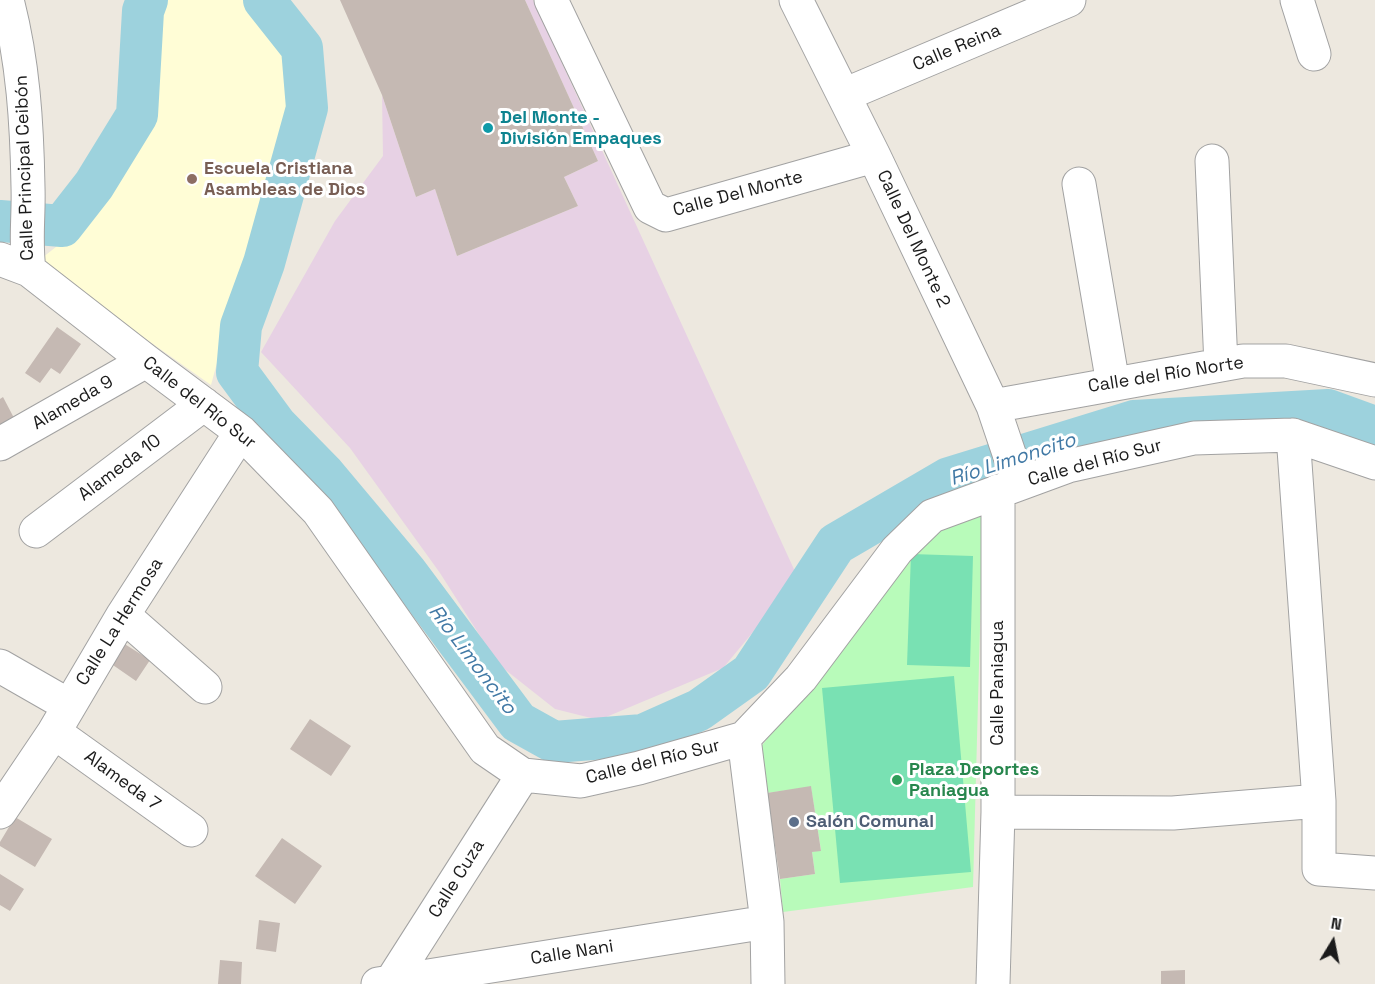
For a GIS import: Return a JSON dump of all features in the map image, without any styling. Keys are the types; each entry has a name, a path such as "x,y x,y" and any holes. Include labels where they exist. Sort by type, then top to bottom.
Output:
{"street":[{"name":"Calle Principal Ceibón","path":"7,0 22,71 28,189 18,258"},
{"name":"Calle Del Monte","path":"551,0 650,207 666,215 874,156"},
{"name":"Calle Del Monte 2","path":"796,0 874,156 997,417 1010,481"},
{"name":"Calle Reina","path":"844,95 1069,0"},
{"path":"1297,0 1314,54"},
{"path":"1212,161 1221,365"},
{"path":"1078,184 1113,384"},
{"name":"Calle del Río Sur","path":"18,258 146,361 241,432 318,511 485,749 523,775 581,782 744,738 801,678 897,550 932,516 1010,481 1194,438 1293,435 1375,464"},
{"name":"Alameda 9","path":"0,444 146,361"},
{"name":"Calle del Río Norte","path":"997,417 1113,384 1243,361 1286,361 1375,380"},
{"name":"Alameda 10","path":"36,531 204,405"},
{"name":"Calle La Hermosa","path":"0,812 241,432"},
{"path":"1293,435 1318,801 1319,868 1375,873"},
{"name":"Calle Paniagua","path":"993,984 1010,481"},
{"path":"123,615 205,687"},
{"name":"Alameda 7","path":"0,666 191,830"},
{"path":"744,738 767,922 768,984"},
{"name":"Calle Cuza","path":"385,983 523,775"},
{"path":"998,812 1173,813 1318,801"},
{"name":"Calle Nani","path":"385,983 526,973 767,922"}],"shaded area":[{"name":"Escuela Cristiana Asambleas de Dios","path":"160,0 254,0 295,52 298,111 240,278 211,385 37,262 71,235 149,123 155,31"},
{"path":"525,0 533,0 798,578 723,668 599,720 555,709 498,664 440,573 350,448 261,352 335,221 383,156 382,95 416,197 435,189 457,256 578,206 564,177 598,161"}],"green space":[{"path":"983,516 973,887 783,912 780,879 815,874 812,852 821,850 811,787 767,793 760,748 854,627 893,568 954,520"},
{"path":"911,554 973,556 970,667 907,665"},
{"name":"Plaza Deportes Paniagua","path":"954,676 971,872 840,883 822,688"}],"building":[{"name":"Del Monte - División Empaques","path":"340,0 525,0 598,161 564,177 578,206 457,256 435,189 416,197 382,95"},
{"path":"57,327 81,344 60,374 51,368 40,383 25,373"},
{"path":"3,397 14,418 0,426 0,399"},
{"path":"123,643 150,660 136,681 110,663"},
{"path":"310,719 351,746 331,776 290,749"},
{"name":"Salón Comunal","path":"811,786 821,851 812,852 815,874 780,879 767,793"},
{"path":"15,817 52,839 35,867 0,846 0,842"},
{"path":"282,838 322,866 295,904 255,876"},
{"path":"0,874 24,889 10,911 0,905"},
{"path":"259,920 280,923 276,952 256,949"},
{"path":"220,960 242,962 241,984 218,984"},
{"path":"1185,970 1185,984 1161,984 1161,971"}],"waterway":[{"name":"Río Limoncito","path":"0,221 62,226 94,185 137,115 143,11 147,0"},
{"name":"Río Limoncito","path":"264,0 302,48 307,108 264,263 241,326 237,372 276,425 324,474 407,573 518,722 554,742 643,735 699,710 751,673 836,544 949,478 1134,421 1328,410 1375,427"}],"place":[{"name":"Del Monte - División Empaques","path":"488,128"},
{"name":"Escuela Cristiana Asambleas de Dios","path":"192,179"},
{"name":"Plaza Deportes Paniagua","path":"897,780"},
{"name":"Salón Comunal","path":"794,822"}]}
